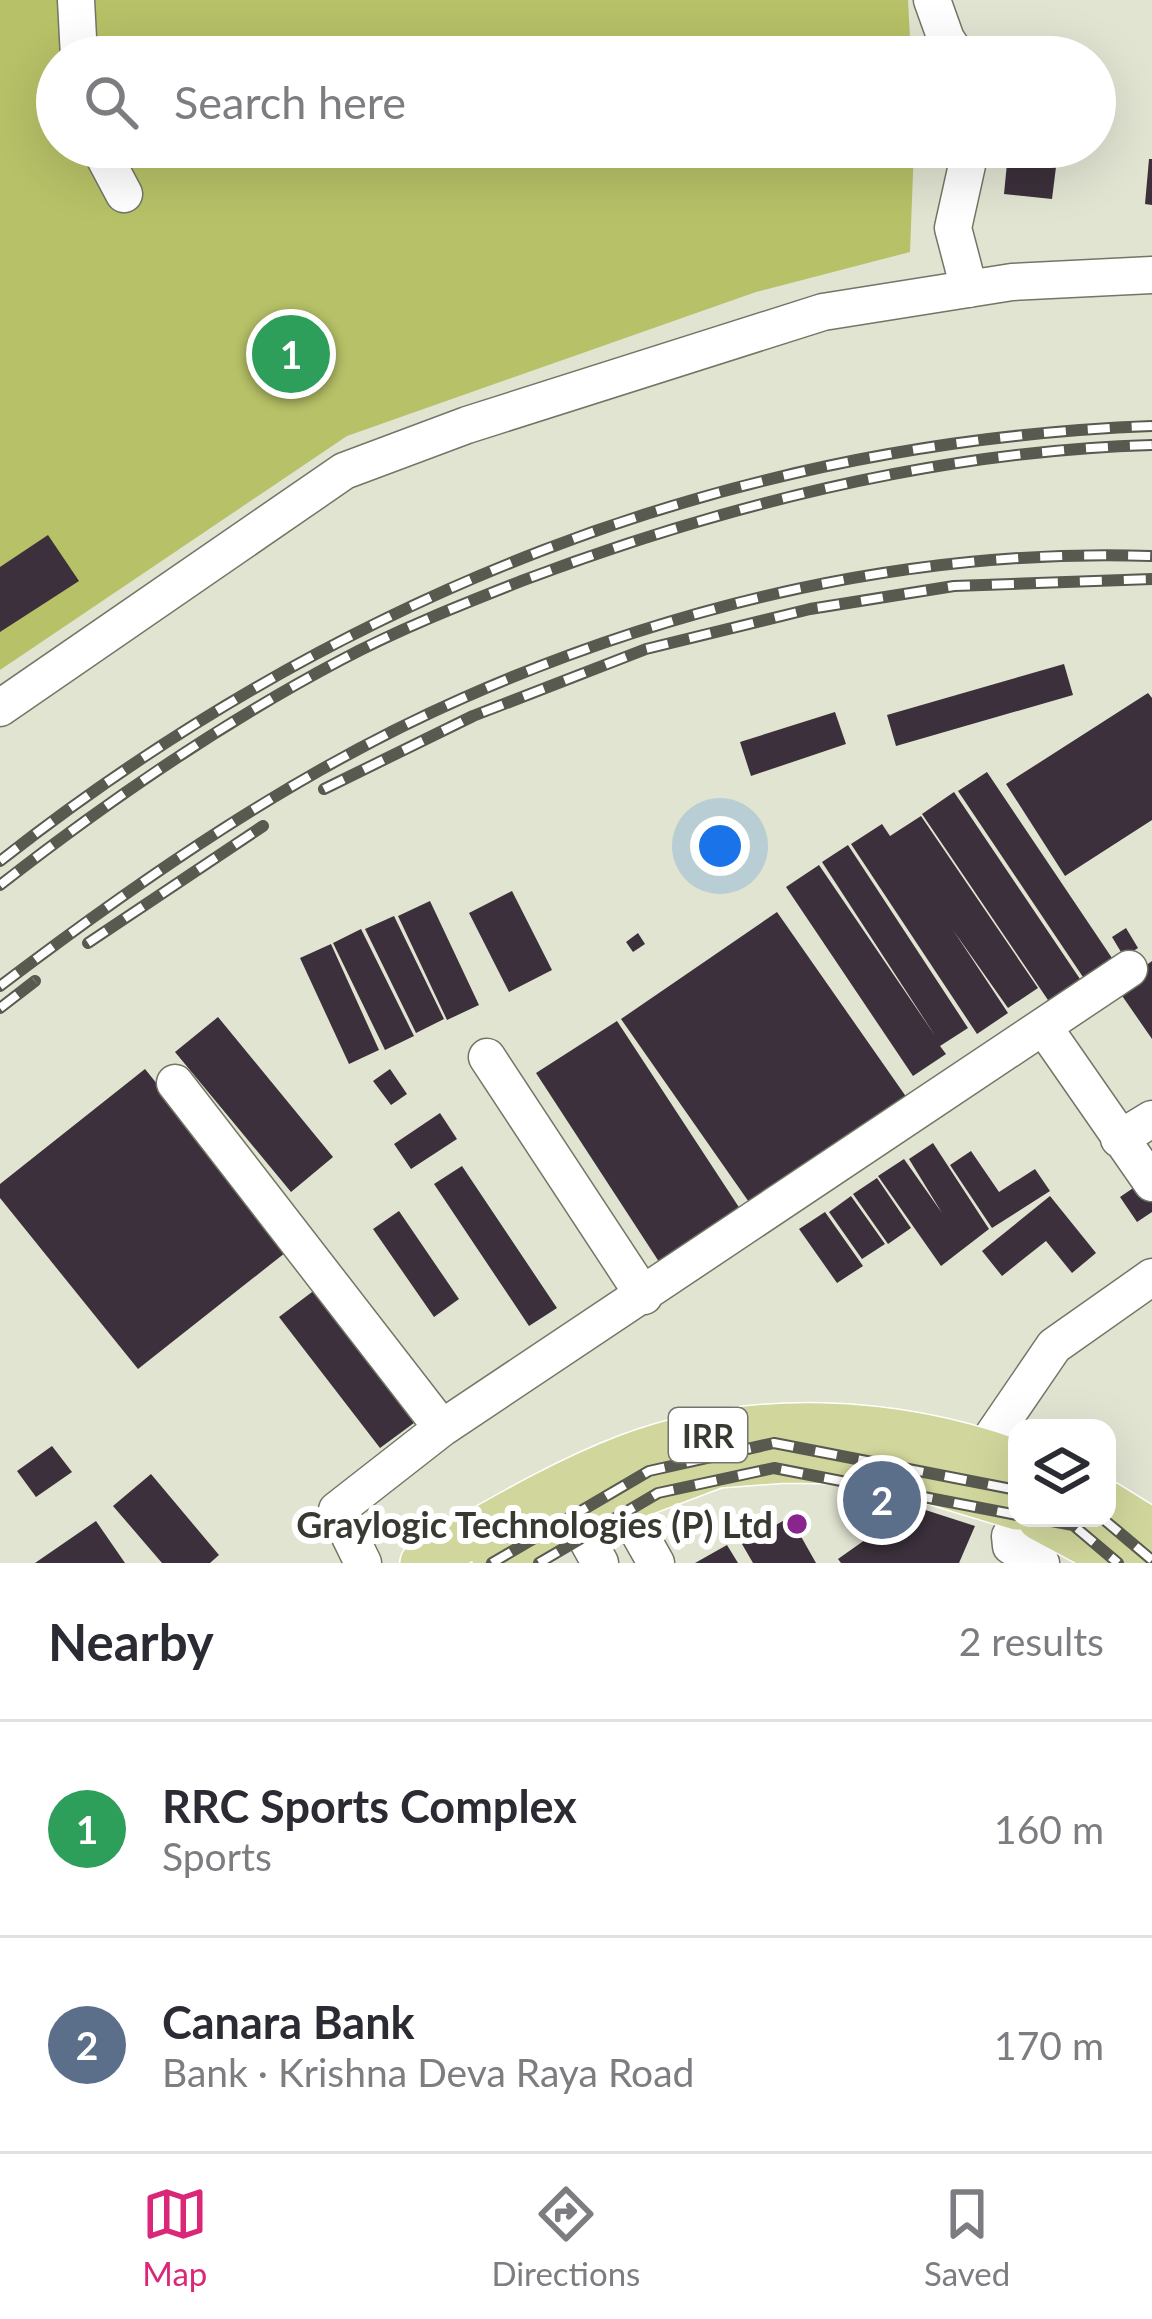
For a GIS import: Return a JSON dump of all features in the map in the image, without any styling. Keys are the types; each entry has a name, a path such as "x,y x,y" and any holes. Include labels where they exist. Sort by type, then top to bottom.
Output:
{"main road":[{"name":"IRR","path":"423,1563 564,1487 680,1440 764,1425 869,1428 1000,1457"},
{"name":"IRR","path":"495,1563 575,1518 717,1466 851,1461 1008,1505"},
{"path":"1063,1536 1152,1532"},
{"path":"1063,1536 1124,1563"}],"street":[{"path":"76,0 79,36"},
{"path":"932,0 945,36"},
{"path":"110,168 124,194"},
{"path":"966,168 953,228 969,289"},
{"path":"0,708 344,470 467,425 823,312 1012,282 1152,275"},
{"path":"363,1563 337,1510 442,1428 1129,969"},
{"path":"1045,1029 1152,1183"},
{"path":"487,1057 644,1296"},
{"path":"176,1083 442,1428"},
{"path":"1119,1139 1152,1119"},
{"path":"1000,1457 1054,1346 1152,1277"},
{"path":"621,1501 654,1562"},
{"path":"575,1518 599,1563"},
{"path":"1016,1527 1011,1546 1063,1536"}],"green space":[{"path":"0,0 908,0 910,36 36,36 36,168 913,168 910,252 756,292 347,436 0,670"}],"building":[{"path":"1152,159 1152,205 1145,204"},
{"path":"1007,168 1056,168 1052,199 1004,194"},
{"path":"48,535 79,581 0,632 0,567"},
{"path":"1064,664 1073,695 896,746 887,715"},
{"path":"1148,693 1152,698 1152,820 1065,876 1006,784"},
{"path":"835,712 846,744 751,776 740,742"},
{"path":"987,772 1114,961 1085,980 958,791"},
{"path":"954,792 1082,982 1050,1003 922,814"},
{"path":"921,816 1038,988 1008,1008 953,930 1008,1013 977,1034 851,844 882,824 890,836"},
{"path":"848,845 968,1028 940,1046 946,1054 913,1076 786,887 819,865 936,1037 822,862"},
{"path":"512,891 552,970 509,992 469,913"},
{"path":"430,901 479,1005 447,1020 398,916"},
{"path":"777,912 907,1098 751,1205 621,1019"},
{"path":"394,916 444,1019 416,1033 365,929"},
{"path":"1126,928 1138,948 1124,957 1112,937"},
{"path":"361,929 414,1036 385,1050 333,943"},
{"path":"638,933 645,944 633,952 626,942"},
{"path":"331,944 379,1050 349,1064 300,958"},
{"path":"1152,961 1152,1039 1116,987"},
{"path":"218,1017 333,1157 291,1192 175,1052"},
{"path":"617,1021 746,1218 665,1271 536,1073"},
{"path":"145,1069 290,1249 138,1369 0,1198 0,1184"},
{"path":"390,1069 407,1094 391,1105 373,1081"},
{"path":"440,1113 457,1139 411,1169 394,1144"},
{"path":"933,1143 989,1229 941,1266 878,1176 904,1159 942,1213 909,1159"},
{"path":"971,1151 999,1192 1035,1169 1050,1191 992,1228 950,1165"},
{"path":"462,1166 557,1308 529,1326 434,1184"},
{"path":"877,1178 911,1228 888,1244 853,1194"},
{"path":"1142,1182 1152,1197 1152,1212 1137,1222 1120,1197"},
{"path":"851,1196 885,1244 862,1259 829,1212"},
{"path":"1050,1196 1096,1253 1072,1273 1046,1241 1002,1276 982,1251"},
{"path":"399,1211 459,1299 434,1317 373,1229"},
{"path":"825,1212 863,1266 837,1283 799,1229"},
{"path":"316,1289 418,1420 380,1448 279,1317"},
{"path":"52,1446 72,1472 36,1497 17,1471"},
{"path":"151,1474 219,1555 210,1563 162,1563 113,1506"},
{"path":"913,1506 975,1526 959,1563 841,1563 838,1559"},
{"path":"790,1517 816,1563 753,1563 742,1544"},
{"path":"96,1521 125,1563 35,1563"},
{"path":"727,1545 738,1563 695,1563"}],"railway":[{"path":"0,861 128,767 261,684 399,612 541,551 688,501 838,464 993,438 1152,426"},
{"path":"0,885 82,823 252,710 385,638 524,580 676,528 833,487 992,458 1152,445"},
{"path":"0,986 166,866 282,792 401,727 545,664 713,609 887,572 975,561 1152,556"},
{"path":"324,789 473,716 646,649 810,609 954,586 1152,579"},
{"path":"88,943 263,826"},
{"path":"0,1008 35,981"},
{"path":"492,1563 649,1471 774,1443 1008,1488"},
{"path":"539,1563 658,1493 774,1468 1008,1513"},
{"path":"1075,1527 1118,1563"},
{"path":"1113,1527 1152,1560"}],"place":[{"name":"RRC Sports Complex","path":"291,354"},
{"name":"Canara Bank","path":"882,1500"},
{"name":"Graylogic Technologies (P) Ltd","path":"797,1524"}]}
